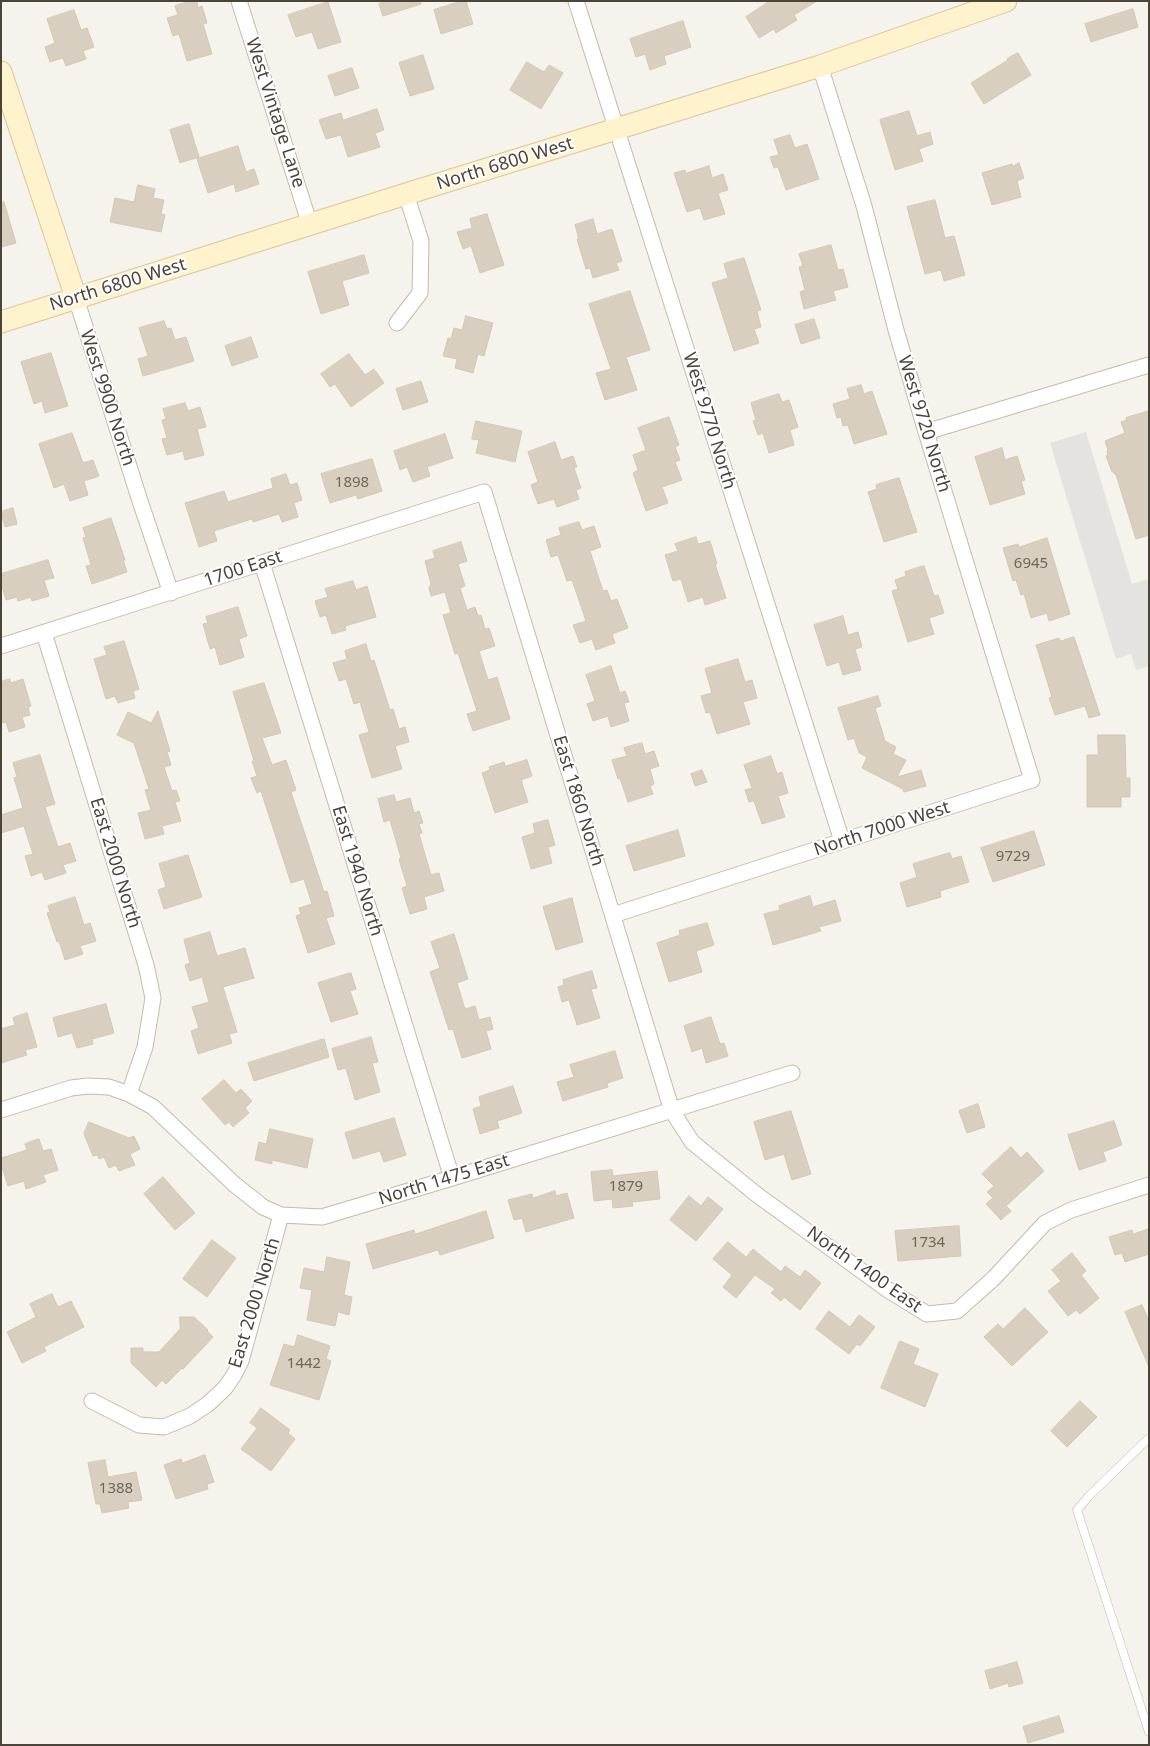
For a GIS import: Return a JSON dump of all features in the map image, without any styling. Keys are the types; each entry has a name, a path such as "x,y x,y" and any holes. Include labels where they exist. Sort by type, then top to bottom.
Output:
{"street":[{"name":"West Vintage Lane","path":"240,1 310,225"},
{"name":"West 9770 North","path":"576,1 842,841"},
{"name":"North 6800 West","path":"1,322 820,66 1006,1"},
{"name":"West 9720 North","path":"820,66 864,206 896,330 926,432 1032,780"},
{"path":"1,72 76,298"},
{"path":"397,323 420,293 421,241 406,194"},
{"name":"West 9900 North","path":"76,298 139,498 172,592"},
{"path":"926,432 1149,366"},
{"name":"1700 East","path":"1,646 484,492"},
{"name":"East 1860 North","path":"484,492 672,1111"},
{"name":"East 1940 North","path":"262,563 452,1178"},
{"name":"East 2000 North","path":"44,632 146,965 153,998 145,1047 129,1094"},
{"name":"North 7000 West","path":"613,916 1032,780"},
{"name":"North 1475 East","path":"1,1110 71,1088 88,1086 109,1087 129,1094 152,1107 234,1184 263,1207 281,1215 322,1217 792,1073"},
{"name":"North 1400 East","path":"672,1111 692,1142 756,1194 885,1288 927,1314 957,1310 993,1280 1045,1224 1071,1210 1149,1185"},
{"name":"East 2000 North","path":"92,1401 139,1425 164,1427 190,1416 214,1399 234,1376 241,1360 281,1215"}],"lane":[{"path":"1149,1438 1077,1510 1149,1732"}],"shaded area":[{"path":"1086,432 1132,584 1149,579 1149,666 1136,670 1131,654 1116,659 1050,443"}],"building":[{"path":"190,1 197,1 198,8 202,6 207,23 203,24 212,54 187,61 179,34 173,36 167,18 178,15 175,6"},
{"path":"387,1 420,1 421,4 383,16 379,4"},
{"path":"466,1 473,24 441,34 434,10"},
{"path":"770,1 817,1 794,15 797,20 776,33 774,29 759,38 746,17"},
{"path":"328,2 341,42 318,49 312,32 296,37 288,15"},
{"path":"1133,9 1138,27 1091,42 1085,24"},
{"path":"74,10 81,30 87,28 94,47 83,51 86,59 66,66 63,58 50,62 45,47 55,43 47,19"},
{"path":"683,21 691,47 664,56 666,64 650,70 645,54 636,57 630,39"},
{"path":"1018,53 1031,75 984,104 971,83"},
{"path":"423,55 434,89 410,96 399,63"},
{"path":"527,62 544,72 549,65 563,73 541,109 510,90"},
{"path":"352,68 359,88 335,96 328,76"},
{"path":"377,109 384,130 375,133 380,147 348,157 341,135 326,139 319,120 341,113 343,120"},
{"path":"909,111 917,136 930,132 933,144 919,149 923,161 895,170 880,120"},
{"path":"189,124 199,157 180,163 170,130"},
{"path":"790,135 795,148 807,144 819,179 786,190 778,167 774,168 770,157 779,155 774,140"},
{"path":"238,146 246,172 254,169 259,184 236,192 234,184 208,193 197,159"},
{"path":"1019,163 1024,178 1017,181 1021,197 992,205 982,173"},
{"path":"709,166 712,178 723,174 728,190 718,193 725,214 704,220 700,208 687,212 674,173 685,170 686,173"},
{"path":"138,185 155,189 153,198 164,200 161,214 165,215 161,232 110,222 115,198 134,202"},
{"path":"935,200 945,238 954,236 965,275 944,281 941,270 925,274 907,207"},
{"path":"4,202 16,243 1,247 1,203"},
{"path":"487,214 504,265 480,273 471,246 463,249 457,232 472,228 470,219"},
{"path":"593,219 597,234 612,229 622,261 616,263 619,270 593,278 590,268 586,269 575,225"},
{"path":"831,245 838,270 843,269 848,287 833,291 836,300 804,309 800,292 805,290 799,267 803,266 799,254"},
{"path":"364,255 369,273 342,281 349,305 321,314 308,272"},
{"path":"744,258 761,310 757,311 761,327 754,329 759,343 734,351 712,283 728,278 724,264"},
{"path":"630,291 650,350 626,357 637,390 605,400 596,373 611,369 589,304"},
{"path":"466,316 493,323 484,356 478,354 473,373 455,368 457,359 443,356 448,338 451,339 454,328 462,330"},
{"path":"814,319 820,338 801,344 795,325"},
{"path":"164,321 167,329 171,328 175,340 186,337 194,361 143,376 138,359 148,356 139,328"},
{"path":"251,337 258,357 232,366 225,346"},
{"path":"51,353 68,406 45,413 42,401 34,404 21,362"},
{"path":"349,354 365,375 374,369 384,383 351,407 335,384 330,387 321,374"},
{"path":"421,381 428,402 403,410 396,389"},
{"path":"861,385 864,394 872,391 887,434 854,444 848,425 843,426 841,417 837,418 833,404 850,399 847,389"},
{"path":"779,394 782,402 789,400 798,427 790,430 794,445 769,453 763,433 758,435 753,421 756,420 751,403"},
{"path":"185,403 188,411 200,407 206,427 197,429 204,455 185,460 183,451 167,455 162,439 167,438 162,420 166,419 163,409"},
{"path":"1149,411 1149,535 1136,539 1116,475 1112,472 1106,456 1108,455 1108,450 1105,441 1125,433 1121,422 1127,420 1126,418"},
{"path":"669,417 679,445 675,447 680,460 675,462 682,480 662,487 668,503 646,511 633,473 638,470 633,455 646,450 638,428"},
{"path":"476,421 522,431 515,462 476,453 479,440 472,439"},
{"path":"72,433 83,463 93,460 99,476 84,481 88,495 70,501 64,484 54,488 39,444"},
{"path":"445,434 453,458 427,467 430,476 413,482 407,467 400,470 394,451"},
{"path":"555,442 561,460 573,456 577,467 574,468 581,488 576,490 579,499 557,507 554,499 538,504 531,485 538,482 528,452"},
{"path":"1002,448 1005,460 1017,456 1025,480 1021,481 1025,494 990,505 975,457"},
{"path":"372,459 382,491 358,499 356,495 330,503 321,474"},
{"path":"286,474 290,485 297,483 302,500 294,503 298,517 282,522 279,514 253,522 252,519 214,531 217,541 199,547 185,503 224,491 228,502 273,488 271,479"},
{"path":"899,478 917,532 884,542 868,492 877,489 876,485"},
{"path":"13,508 17,524 5,527 1,512"},
{"path":"111,518 127,572 92,584 86,566 91,565 83,538 86,537 83,528"},
{"path":"579,522 582,530 594,526 601,547 590,551 603,591 607,590 611,601 617,599 628,628 612,634 615,643 596,650 592,639 580,643 573,625 586,621 572,580 567,581 558,555 551,557 546,540 561,535 559,528"},
{"path":"696,537 698,544 710,541 726,598 705,605 703,597 688,602 681,579 673,581 665,555 678,551 675,544"},
{"path":"1047,538 1070,614 1049,621 1047,613 1031,618 1024,594 1021,595 1016,580 1013,581 1003,548 1018,544 1019,547"},
{"path":"461,542 467,561 458,564 465,586 460,588 467,610 475,607 478,616 481,615 485,629 489,628 495,646 479,651 488,680 497,677 510,719 473,731 467,714 477,711 458,653 455,654 443,615 451,613 445,592 431,596 429,588 431,584 425,561 435,558 433,551"},
{"path":"48,560 54,578 44,580 49,596 32,601 31,597 18,601 17,597 6,600 1,583 1,574"},
{"path":"924,566 934,596 938,595 944,613 929,618 934,634 908,642 892,591 898,589 895,580 906,576 905,572"},
{"path":"353,581 356,590 367,586 376,617 345,626 346,630 332,634 326,615 320,617 315,601 328,597 325,589"},
{"path":"238,607 247,636 239,639 244,657 220,665 215,647 210,649 203,624 208,623 206,617"},
{"path":"843,616 848,635 858,632 862,647 855,649 861,670 843,675 839,662 827,666 814,625"},
{"path":"1074,637 1100,715 1089,718 1085,706 1055,715 1049,698 1052,697 1036,645 1059,638 1060,641"},
{"path":"124,641 139,689 133,691 135,698 118,703 115,696 106,699 94,659 107,655 104,647"},
{"path":"366,644 371,661 374,660 390,710 393,709 399,729 405,727 409,742 395,746 402,769 372,778 359,735 369,732 360,702 354,704 346,679 339,681 333,663 347,659 345,651"},
{"path":"738,659 745,682 752,680 757,698 743,702 750,724 717,734 710,712 706,713 701,696 712,693 705,669"},
{"path":"611,666 620,693 625,691 629,702 624,703 629,721 611,727 608,716 593,721 587,704 595,701 586,675"},
{"path":"10,679 11,683 23,679 31,706 28,707 30,715 22,717 25,727 9,732 6,722 1,723 1,682"},
{"path":"264,683 281,733 262,738 272,765 286,760 296,790 291,792 324,892 327,891 334,916 326,918 335,944 308,953 296,916 301,914 299,908 312,904 304,879 291,883 261,791 257,793 251,778 257,776 252,761 254,761 233,692"},
{"path":"878,696 881,706 875,708 885,741 896,747 893,754 906,760 897,777 921,770 926,786 904,792 903,789 862,768 867,757 859,753 854,738 848,740 838,708"},
{"path":"158,711 170,751 167,752 171,765 164,767 172,791 176,790 180,801 175,802 181,821 162,826 164,834 145,839 138,813 151,810 145,790 149,789 134,743 117,735 128,712 151,723"},
{"path":"1098,735 1125,735 1126,778 1130,778 1130,797 1121,797 1121,807 1087,807 1087,755 1098,755"},
{"path":"642,743 645,754 654,751 659,766 650,769 654,784 650,786 653,794 628,802 612,760 627,756 624,748"},
{"path":"40,755 55,804 45,807 58,847 70,843 76,861 63,865 66,873 45,880 42,872 31,876 25,856 33,854 24,826 1,833 1,815 23,808 14,778 17,777 13,763"},
{"path":"771,756 777,774 782,772 788,793 778,796 785,817 762,824 754,801 749,802 745,790 752,788 744,765"},
{"path":"527,760 532,776 521,780 528,802 495,813 482,773 490,770 489,767 504,762 505,766"},
{"path":"702,770 707,782 695,786 691,774"},
{"path":"394,795 396,802 410,798 414,813 419,811 423,823 419,824 422,833 419,834 431,875 439,873 444,891 424,897 427,909 410,914 402,888 407,886 399,859 401,858 390,820 384,822 378,799"},
{"path":"548,820 555,845 548,847 552,863 531,869 522,837 535,833 533,824"},
{"path":"678,830 685,856 634,871 626,846"},
{"path":"1034,831 1045,865 993,882 981,848"},
{"path":"950,853 952,859 961,856 969,882 940,891 941,897 907,907 900,883 917,877 913,864"},
{"path":"188,855 202,897 164,909 158,890 166,887 159,864"},
{"path":"810,896 813,907 835,900 841,921 819,927 821,931 773,945 764,914 780,910 779,906"},
{"path":"75,897 84,925 90,923 96,941 80,946 83,954 65,960 47,913 50,912 48,906"},
{"path":"572,898 583,942 556,950 543,907"},
{"path":"707,923 714,945 696,951 702,972 669,982 657,943 680,935 679,931"},
{"path":"210,932 217,956 245,948 254,978 223,987 237,1032 229,1034 232,1043 198,1054 191,1031 199,1028 192,1007 209,1002 202,977 190,981 185,965 190,963 184,940"},
{"path":"454,934 468,979 457,983 465,1009 475,1006 479,1020 490,1017 493,1029 486,1031 491,1049 462,1058 453,1029 449,1030 430,972 440,968 431,942"},
{"path":"592,971 597,988 591,989 600,1018 577,1025 569,1000 562,1002 558,987 564,985 563,980"},
{"path":"351,973 356,989 350,991 358,1014 331,1022 318,983"},
{"path":"106,1004 114,1033 92,1039 93,1044 77,1048 72,1033 58,1037 53,1018"},
{"path":"27,1013 37,1047 25,1050 27,1055 1,1063 1,1029 15,1025 13,1018"},
{"path":"711,1017 720,1044 724,1043 728,1056 706,1063 702,1048 692,1052 684,1026"},
{"path":"371,1037 378,1062 372,1063 380,1092 355,1100 346,1068 338,1070 332,1049"},
{"path":"324,1039 329,1057 254,1081 248,1063"},
{"path":"615,1051 623,1078 607,1083 608,1087 563,1101 557,1082 574,1077 570,1065"},
{"path":"224,1080 236,1093 241,1089 252,1101 245,1108 249,1113 233,1127 229,1122 225,1125 202,1099"},
{"path":"513,1086 522,1113 497,1121 499,1128 480,1134 473,1109 481,1106 479,1097"},
{"path":"978,1104 985,1127 967,1133 959,1111"},
{"path":"791,1111 811,1174 792,1180 784,1154 765,1160 754,1122"},
{"path":"394,1118 406,1155 384,1162 380,1151 353,1159 345,1133"},
{"path":"1114,1121 1122,1145 1103,1152 1106,1161 1079,1170 1068,1135"},
{"path":"89,1122 129,1138 134,1136 140,1149 130,1154 135,1165 119,1171 116,1165 109,1168 104,1157 99,1159 98,1155 93,1156 84,1134"},
{"path":"270,1129 313,1139 307,1168 272,1160 272,1164 255,1160 259,1142 266,1144"},
{"path":"39,1139 43,1151 51,1149 58,1170 43,1175 46,1182 26,1189 24,1181 8,1186 1,1158 27,1150 25,1144"},
{"path":"1011,1147 1021,1158 1027,1152 1044,1171 1006,1206 1011,1211 1001,1220 986,1204 993,1198 987,1192 994,1186 982,1174"},
{"path":"612,1170 613,1176 657,1171 660,1199 632,1202 633,1206 613,1208 612,1199 594,1201 591,1172"},
{"path":"163,1177 195,1213 175,1230 144,1194"},
{"path":"555,1191 556,1196 567,1193 574,1218 526,1232 522,1218 514,1220 508,1200 532,1194 533,1198"},
{"path":"689,1196 701,1206 708,1197 723,1209 696,1241 670,1220"},
{"path":"486,1211 494,1238 440,1255 438,1250 373,1269 366,1244 414,1230 415,1234"},
{"path":"959,1226 961,1256 898,1261 895,1231"},
{"path":"1149,1229 1149,1254 1125,1262 1122,1253 1115,1255 1109,1237 1132,1230 1133,1234"},
{"path":"212,1240 236,1258 207,1297 183,1279"},
{"path":"728,1242 746,1257 753,1249 781,1272 785,1266 800,1277 805,1270 821,1283 800,1310 784,1297 781,1301 771,1293 775,1289 755,1275 736,1298 723,1287 732,1275 713,1259"},
{"path":"1072,1253 1086,1271 1081,1275 1099,1298 1080,1314 1076,1310 1068,1316 1048,1291 1061,1281 1052,1270"},
{"path":"327,1257 350,1262 344,1295 352,1297 349,1315 338,1312 335,1326 307,1320 312,1290 300,1288 304,1268 324,1272"},
{"path":"52,1294 58,1307 71,1301 84,1327 44,1347 46,1351 22,1363 7,1332 36,1317 30,1304"},
{"path":"1142,1305 1149,1321 1149,1367 1125,1312"},
{"path":"1025,1308 1048,1332 1012,1366 984,1337 998,1324 1003,1329"},
{"path":"829,1311 850,1327 859,1315 875,1327 860,1346 857,1344 849,1354 816,1329"},
{"path":"180,1317 194,1317 213,1337 166,1384 162,1380 156,1387 131,1363 131,1348 143,1348 143,1352 159,1352 180,1329"},
{"path":"298,1335 330,1346 326,1359 331,1361 319,1400 270,1385 284,1344 294,1347"},
{"path":"900,1341 919,1349 913,1364 938,1374 925,1407 881,1388"},
{"path":"1080,1401 1097,1417 1067,1447 1051,1431"},
{"path":"261,1408 290,1430 288,1433 295,1439 271,1471 241,1449 257,1428 250,1423"},
{"path":"205,1455 214,1482 207,1484 208,1489 176,1499 164,1465 181,1459 182,1463"},
{"path":"105,1460 108,1477 136,1472 142,1500 128,1502 129,1508 102,1513 100,1504 96,1504 88,1463"},
{"path":"1017,1662 1023,1683 1009,1687 1008,1683 990,1689 985,1671"},
{"path":"1059,1716 1064,1732 1028,1743 1023,1727"}]}
